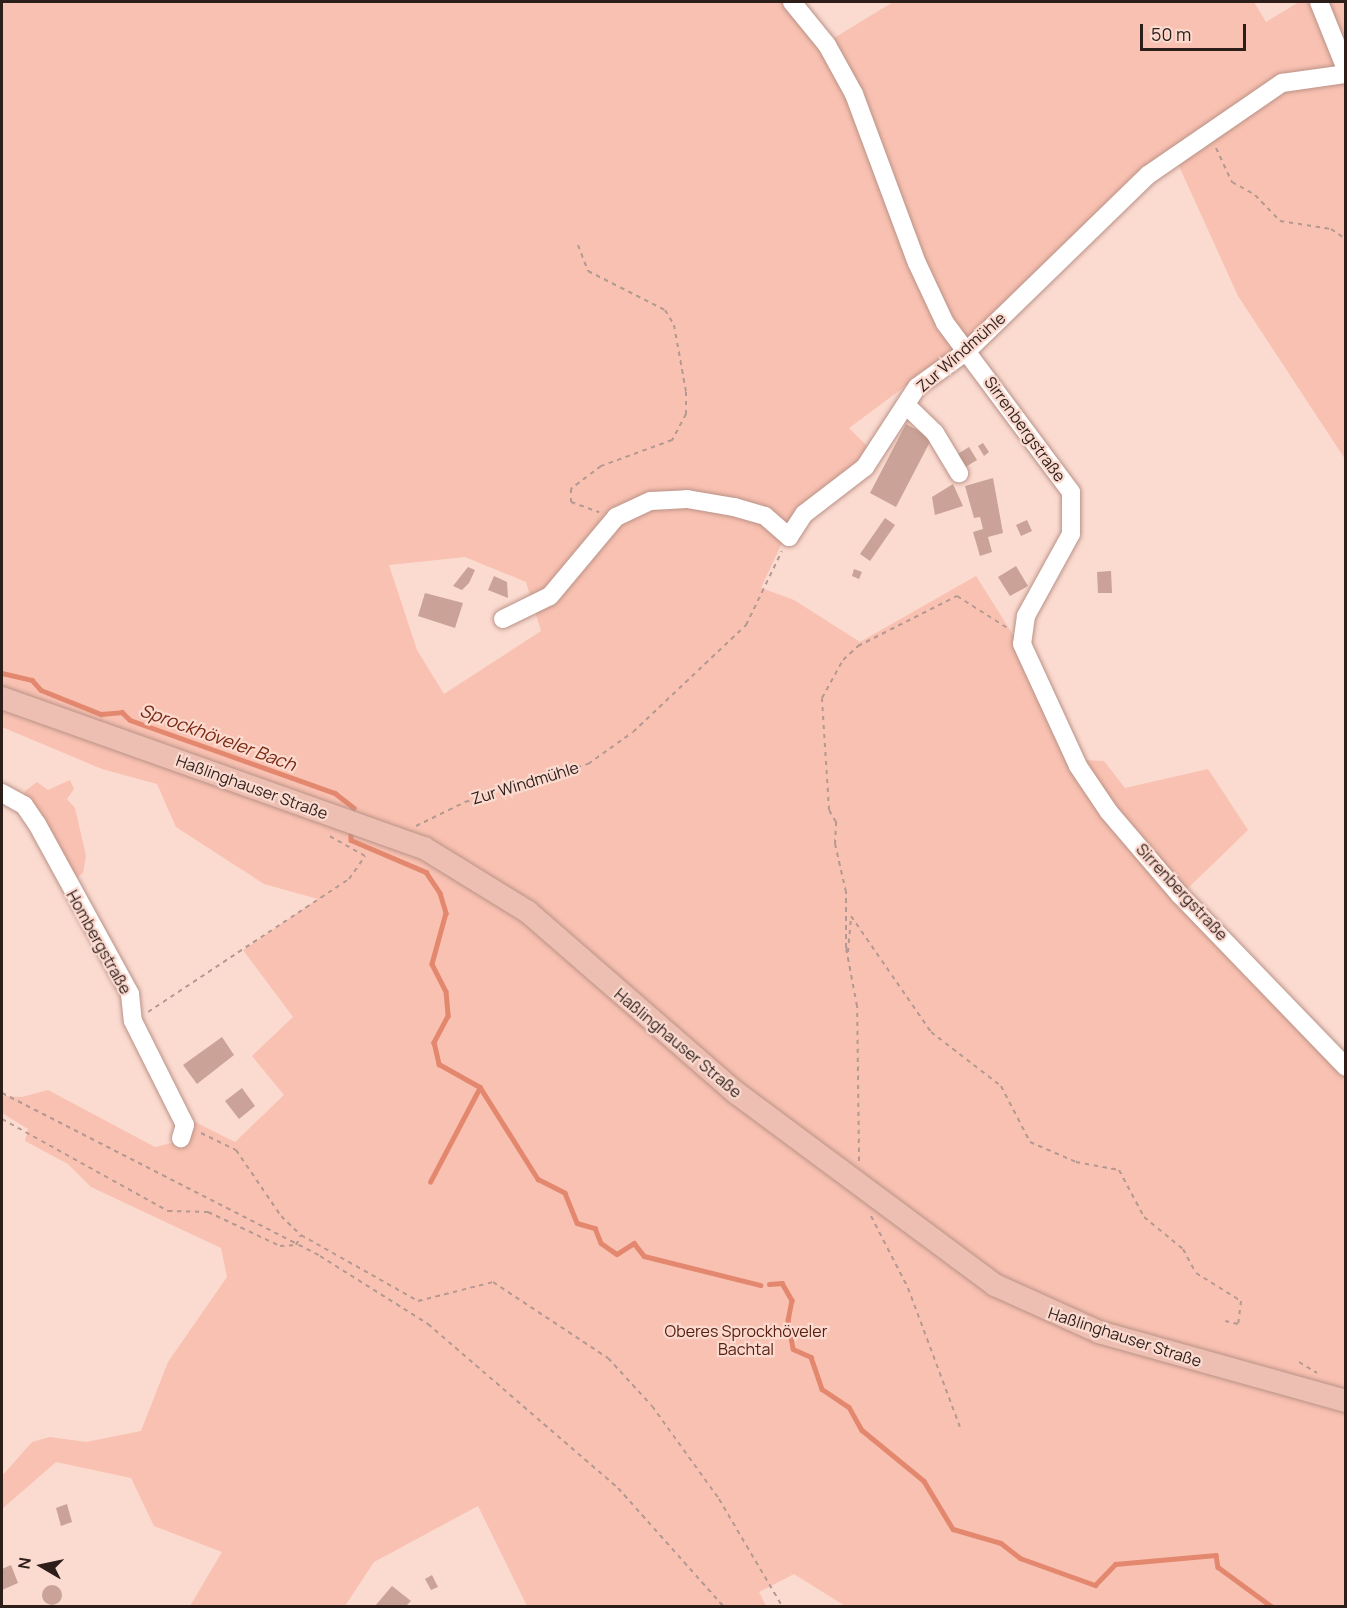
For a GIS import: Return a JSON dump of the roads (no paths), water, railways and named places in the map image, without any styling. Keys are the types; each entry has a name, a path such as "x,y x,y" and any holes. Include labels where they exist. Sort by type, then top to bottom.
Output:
{"main road":[{"name":"Haßlinghauser Straße","path":"2,698 393,835 476,876 528,912 726,1084 864,1191 1027,1304 1099,1332 1346,1401"}],"street":[{"name":"Sirrenbergstraße","path":"792,2 827,45 854,94 925,282 967,351 1071,492 1071,534 1026,616 1023,644 1078,766 1109,812 1346,1066"},
{"path":"1319,2 1346,71"},
{"name":"Zur Windmühle","path":"503,619 550,596 616,517 651,501 687,499 765,516 789,537 804,514 865,467 918,387 967,351 1148,175 1208,130 1282,84 1346,71"},
{"path":"906,405 935,433 959,472"},
{"name":"Hombergstraße","path":"2,793 24,805 37,824 130,994 133,1022 183,1132"}],"waterway":[{"name":"Sprockhöveler Bach","path":"2,673 32,680 41,690 101,714 122,712 130,720 335,793 354,808"},
{"name":"Sprockhöveler Bach","path":"351,834 351,840 426,872 440,893 446,913 432,964 446,991 448,1016 434,1042 439,1064 480,1087 538,1179 565,1193 577,1223 595,1228 601,1243 617,1254 634,1243 644,1256 760,1285"},
{"path":"430,1182 480,1087"},
{"name":"Sprockhöveler Bach","path":"769,1284 782,1283 792,1300 788,1320 793,1349 811,1357 822,1389 849,1407 862,1430 924,1481 953,1529 1001,1543 1020,1558 1095,1585 1115,1564 1216,1555 1218,1567 1271,1606"}],"park label":[{"name":"Oberes Sprockhöveler Bachtal","path":"746,1340"}]}
